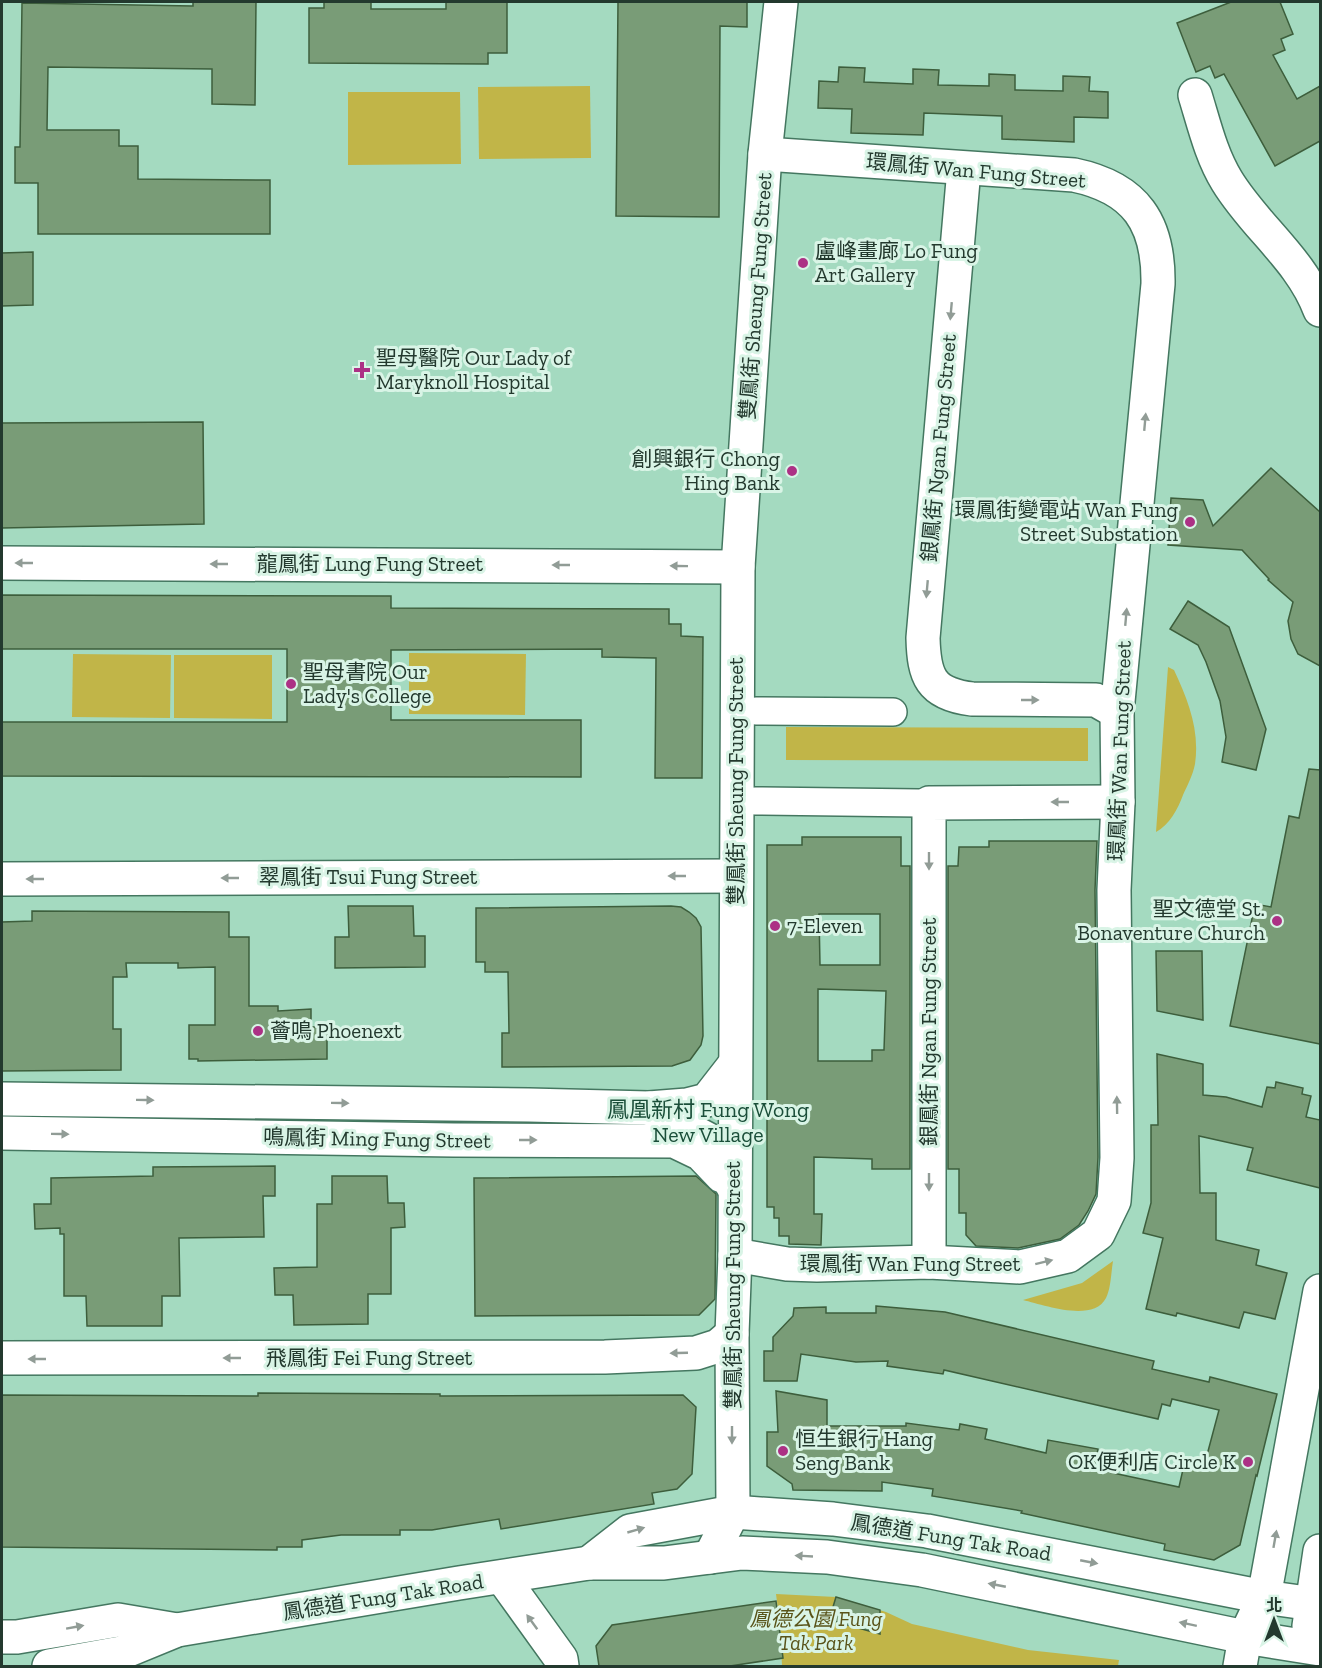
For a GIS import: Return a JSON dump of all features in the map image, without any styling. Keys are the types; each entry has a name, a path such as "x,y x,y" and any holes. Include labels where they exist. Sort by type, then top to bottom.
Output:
{"street":[{"name":"雙鳳街 Sheung Fung Street","path":"710,1557 733,1512 732,1334 735,1255 738,567 765,154 783,3"},
{"path":"1195,95 1216,160 1226,180 1253,217 1307,281 1320,310"},
{"name":"環鳳街 Wan Fung Street","path":"735,1255 787,1264 929,1262 1020,1267 1068,1256 1098,1234 1114,1201 1117,1158 1114,890 1118,802 1117,712 1158,284 1158,259 1154,239 1147,222 1121,194 1092,179 1074,175 765,154"},
{"name":"銀鳳街 Ngan Fung Street","path":"964,169 923,638 926,671 942,692 956,697 1096,700 1117,712"},
{"name":"龍鳳街 Lung Fung Street","path":"2,563 738,567"},
{"path":"756,711 893,712"},
{"path":"755,801 1118,802"},
{"name":"銀鳳街 Ngan Fung Street","path":"924,803 929,1262"},
{"name":"翠鳳街 Tsui Fung Street","path":"2,879 735,876"},
{"name":"鳴鳳街 Ming Fung Street","path":"2,1099 649,1108 687,1105 707,1100 735,1064"},
{"path":"649,1108 709,1140 734,1189"},
{"name":"鳴鳳街 Ming Fung Street","path":"2,1134 674,1141 701,1154 734,1189"},
{"path":"1242,1652 1264,1597 1320,1291"},
{"name":"飛鳳街 Fei Fung Street","path":"2,1358 605,1357 696,1353 718,1346 732,1334"},
{"name":"鳳德道 Fung Tak Road","path":"589,1563 630,1531 733,1512 833,1519 927,1531 1264,1597 1316,1605"},
{"path":"1310,1654 1320,1551"},
{"name":"鳳德道 Fung Tak Road","path":"49,1666 121,1653 177,1630 502,1577 589,1563 664,1563 742,1553 827,1557 922,1570 1242,1652 1310,1654"},
{"path":"502,1577 561,1659 562,1666"},
{"name":"鳳德道 Fung Tak Road","path":"9,1637 118,1620 177,1630"}],"green space":[{"path":"590,86 591,158 479,159 478,87"},
{"path":"348,92 460,92 461,164 348,165"},
{"path":"409,653 526,654 525,715 409,714"},
{"path":"73,654 171,655 170,718 72,717"},
{"path":"174,655 272,655 272,719 174,718"},
{"path":"1168,667 1174,670 1192,716 1196,751 1193,772 1178,806 1169,821 1156,832"},
{"path":"786,727 1088,728 1088,761 786,760"},
{"path":"1113,1261 1106,1298 1100,1305 1090,1310 1068,1310 1023,1300 1082,1283"},
{"name":"鳳德公園 Fung Tak Park","path":"776,1594 836,1597 886,1612 912,1624 1028,1650 1119,1660 1118,1666 782,1666"}],"building":[{"path":"193,2 256,2 255,105 212,104 212,69 48,67 47,130 119,130 119,146 138,146 138,179 270,180 270,234 38,234 38,183 15,183 15,147 20,147 22,3 193,6"},
{"path":"324,2 371,2 371,9 446,9 446,2 507,2 507,53 488,53 488,64 309,63 309,8 324,8"},
{"path":"618,2 747,2 747,27 720,26 719,217 616,216"},
{"path":"1231,2 1280,2 1293,34 1281,39 1285,50 1273,55 1297,99 1320,86 1320,141 1275,166 1224,74 1215,78 1210,66 1196,72 1177,23"},
{"path":"839,67 865,68 864,82 913,84 913,69 939,70 938,85 989,86 989,74 1015,75 1015,90 1063,91 1063,76 1090,77 1089,91 1108,92 1108,118 1074,117 1074,142 1002,139 1002,116 924,113 923,135 851,133 852,109 818,108 819,81 838,82"},
{"path":"33,252 33,305 2,306 2,253"},
{"path":"203,422 204,524 2,528 2,423"},
{"path":"1271,468 1320,512 1320,666 1298,654 1291,639 1288,621 1293,602 1268,580 1242,550 1168,545 1171,498 1203,500 1213,526"},
{"name":"聖母書院 Our Lady's College","path":"2,595 391,596 391,608 669,609 669,624 681,624 681,636 703,637 702,778 655,778 656,658 602,657 602,649 391,650 391,720 581,720 581,777 2,776 2,722 287,722 287,649 2,649"},
{"path":"1188,601 1229,627 1266,729 1256,770 1222,762 1226,737 1220,701 1206,662 1198,645 1170,629"},
{"name":"聖文德堂 St. Bonaventure Church","path":"1309,769 1320,770 1320,1044 1230,1026 1255,904 1271,907 1289,816 1299,818"},
{"path":"802,837 901,837 901,866 910,866 910,1169 872,1169 872,1159 814,1157 814,1214 822,1214 821,1245 789,1244 789,1236 779,1236 779,1218 774,1218 774,1207 767,1207 767,845 802,845","holes":["819,914 880,914 880,965 820,965","818,989 886,991 884,1050 872,1050 872,1061 818,1061"]},
{"path":"989,841 1097,841 1095,890 1098,1157 1096,1194 1079,1225 1060,1239 1018,1248 976,1246 966,1235 966,1213 959,1213 959,1169 948,1169 948,866 958,866 959,847 989,847"},
{"path":"348,906 413,906 414,936 425,936 425,967 335,968 335,937 349,937"},
{"path":"681,907 689,912 701,927 703,1036 701,1045 690,1060 672,1066 502,1067 502,1033 509,1033 508,972 485,972 485,962 476,962 476,908"},
{"path":"32,911 229,912 229,937 249,937 249,1006 278,1006 278,1011 311,1009 311,1027 327,1027 327,1059 198,1061 198,1059 189,1059 189,1025 215,1025 215,967 178,968 178,963 126,963 127,977 113,977 113,1029 121,1029 121,1070 2,1071 2,922 32,921"},
{"path":"1156,951 1202,951 1203,1020 1157,1011"},
{"path":"1157,1054 1203,1064 1203,1095 1226,1097 1262,1107 1267,1087 1275,1088 1276,1082 1303,1088 1302,1094 1311,1096 1306,1117 1320,1120 1320,1188 1247,1170 1253,1148 1199,1136 1200,1193 1216,1193 1216,1240 1259,1250 1256,1265 1287,1273 1275,1319 1244,1312 1239,1328 1177,1313 1176,1316 1146,1309 1163,1238 1143,1233 1151,1203 1151,1125 1158,1125"},
{"path":"275,1166 275,1196 263,1196 264,1237 179,1238 180,1296 162,1296 162,1326 87,1326 86,1296 64,1296 64,1234 60,1234 60,1228 35,1229 34,1204 51,1204 51,1178 153,1176 153,1167"},
{"path":"332,1176 387,1176 388,1203 404,1203 405,1227 391,1228 391,1294 368,1294 368,1324 294,1325 293,1295 275,1295 274,1268 317,1267 317,1204 332,1204"},
{"path":"696,1176 716,1194 715,1299 699,1315 475,1316 474,1178"},
{"path":"876,1306 945,1312 1154,1361 1152,1369 1209,1382 1210,1377 1277,1394 1240,1545 1214,1560 1164,1550 1165,1544 1021,1513 1022,1511 932,1496 933,1489 882,1482 882,1491 793,1490 792,1484 767,1466 767,1432 778,1432 776,1391 827,1400 827,1426 906,1426 906,1423 959,1430 960,1424 987,1429 985,1439 1046,1453 1048,1440 1098,1449 1094,1469 1179,1487 1184,1465 1203,1470 1219,1410 1172,1399 1170,1406 1162,1404 1158,1419 944,1370 943,1374 887,1366 888,1361 856,1362 801,1354 797,1381 764,1381 764,1351 773,1351 773,1337 793,1316 794,1308 826,1307 826,1313 876,1313"},
{"path":"258,1393 440,1394 440,1396 683,1395 696,1407 692,1474 677,1489 652,1493 654,1504 501,1529 499,1519 432,1530 400,1530 400,1535 341,1535 302,1540 302,1547 277,1547 277,1550 2,1547 2,1395 258,1396"},
{"path":"836,1597 880,1610 880,1634 829,1620"},
{"path":"776,1601 783,1658 730,1666 599,1666 596,1646 612,1625"}],"place":[{"name":"盧峰畫廊 Lo Fung Art Gallery","path":"803,263"},
{"name":"聖母醫院 Our Lady of Maryknoll Hospital","path":"362,370"},
{"name":"創興銀行 Chong Hing Bank","path":"792,471"},
{"name":"環鳳街變電站 Wan Fung Street Substation","path":"1190,522"},
{"name":"聖母書院 Our Lady's College","path":"291,684"},
{"name":"聖文德堂 St. Bonaventure Church","path":"1277,921"},
{"name":"7-Eleven","path":"775,926"},
{"name":"薈鳴 Phoenext","path":"258,1031"},
{"name":"恒生銀行 Hang Seng Bank","path":"783,1451"},
{"name":"OK便利店 Circle K","path":"1248,1462"}],"district":[{"name":"鳳凰新村 Fung Wong New Village","path":"708,1122"}]}
